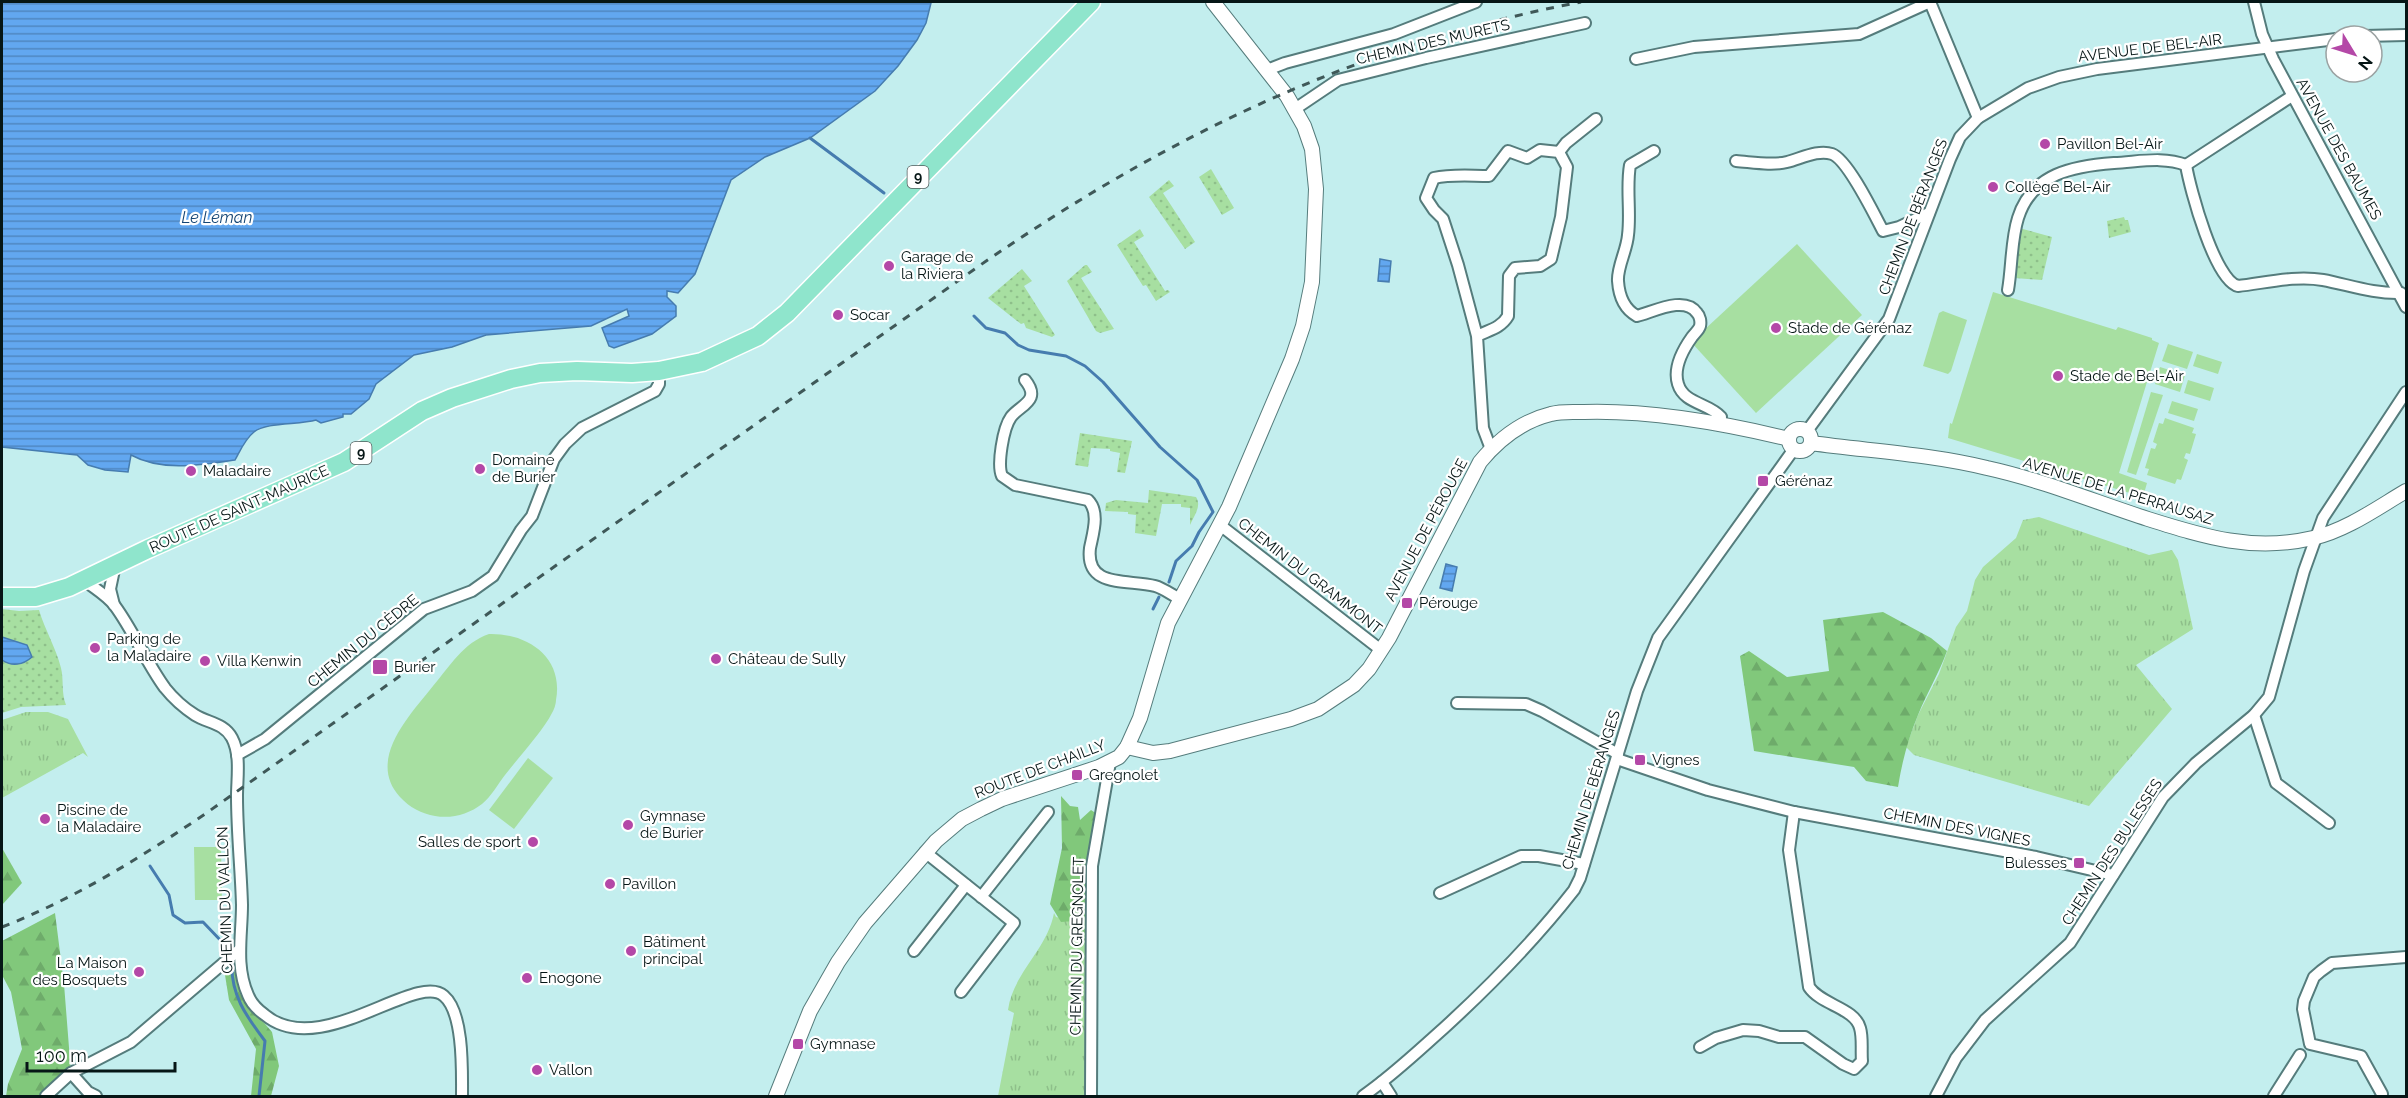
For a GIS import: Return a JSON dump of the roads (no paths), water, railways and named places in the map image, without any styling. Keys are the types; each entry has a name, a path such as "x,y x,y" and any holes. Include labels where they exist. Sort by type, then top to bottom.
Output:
{"main road":[{"name":"ROUTE DE SAINT-MAURICE","path":"2,597 19,598 54,593 84,580 344,462 422,411 480,387 540,373 659,371 697,364 758,336 775,324 1091,2"}],"street":[{"name":"ROUTE DE CHAILLY","path":"777,1096 810,1011 838,962 865,923 925,852 962,819 981,809 1002,799 1110,762 1127,747 1140,718 1162,639 1180,599 1220,525 1292,359 1307,311 1313,264 1316,174 1310,141 1295,109 1213,2"},
{"path":"1267,70 1285,63 1394,34 1459,4 1476,2"},
{"path":"1636,59 1694,47 1858,34 1930,2 1978,118"},
{"name":"AVENUE DES BAUMES","path":"2254,2 2262,34 2292,96 2402,287 2406,307"},
{"name":"CHEMIN DES MURETS","path":"1295,109 1338,80 1586,23"},
{"path":"2384,36 2406,35"},
{"name":"AVENUE DE BEL-AIR","path":"1978,118 2028,88 2074,73 2324,41"},
{"path":"2186,165 2292,96"},
{"name":"CHEMIN DE BÉRANGES","path":"1809,437 1889,319 1960,137 1978,118"},
{"path":"1559,152 1566,143 1596,119"},
{"path":"1491,449 1483,428 1477,336 1443,219 1426,198 1434,178 1448,175 1489,176 1508,151 1527,158 1540,150 1559,152"},
{"path":"1654,151 1630,165 1629,233 1618,279 1621,297 1628,311 1637,316 1678,305 1690,306 1697,311 1700,326 1686,346 1676,371 1678,387 1691,400 1718,413 1721,417 1720,425"},
{"path":"1477,336 1499,327 1508,316 1509,276 1515,268 1540,266 1551,259 1561,217 1567,167 1559,152"},
{"path":"1736,161 1784,163 1810,155 1830,153 1838,158 1858,185 1883,231 1899,227 1929,213"},
{"path":"2008,290 2018,217 2032,193 2042,182 2082,165 2172,160 2186,165"},
{"path":"2186,165 2189,182 2215,257 2221,271 2232,285 2292,279 2320,279 2385,294 2402,287"},
{"name":"CHEMIN DU CÈDRE","path":"237,755 265,739 424,609 464,595 485,583 495,573 532,516 554,459 565,444 582,428 655,391 659,384 659,371"},
{"path":"1025,380 1030,389 1030,396 1025,407 1014,414 1006,428 1000,466 1002,476 1015,485 1088,500 1095,513 1089,555 1096,574 1105,579 1156,586 1180,599"},
{"name":"CHEMIN DES BULESSES","path":"1936,1096 1956,1058 1985,1020 2070,943 2163,797 2177,780 2254,715 2272,690 2314,538 2333,502 2406,392"},
{"name":"AVENUE DE PÉROUGE","path":"1127,747 1153,753 1170,751 1291,719 1318,709 1337,698 1369,669 1382,651 1469,482 1491,449 1510,432 1530,421 1553,413 1615,411 1662,415 1720,425 1792,444"},
{"path":"1792,444 1792,433 1798,429 1809,437"},
{"name":"AVENUE DE LA PERRAUSAZ","path":"1809,437 1988,468 2206,537 2243,544 2277,543 2314,538 2361,518 2406,491"},
{"name":"CHEMIN DE BÉRANGES","path":"1363,1096 1470,1004 1515,959 1574,890 1637,691 1658,638 1792,444"},
{"name":"CHEMIN DU GRAMMONT","path":"1220,525 1382,651"},
{"name":"CHEMIN DU VALLON","path":"114,605 110,589 115,565"},
{"name":"CHEMIN DU VALLON","path":"84,580 114,605 169,692 197,716 227,729 234,741 237,755 237,829 242,905 237,951 242,976 253,1004 276,1024 305,1030 346,1021 418,994 439,992 445,996 454,1012 459,1037 462,1096"},
{"name":"CHEMIN DES VIGNES","path":"1457,703 1526,704 1542,711 1617,757 1708,790 1794,812 2036,857 2113,875"},
{"path":"2254,715 2276,783 2328,822"},
{"name":"CHEMIN DU GREGNOLET","path":"1091,1096 1092,866 1110,762"},
{"path":"981,897 1048,812"},
{"path":"1700,1047 1716,1038 1743,1030 1759,1031 1779,1036 1805,1037 1843,1064 1854,1069 1862,1061 1860,1027 1853,1017 1837,1006 1816,997 1809,987 1789,850 1794,812"},
{"path":"925,852 1014,923 960,992"},
{"path":"1440,893 1521,856 1539,856 1584,864"},
{"path":"914,951 966,885"},
{"path":"46,1096 71,1073 131,1042 237,951"},
{"path":"2382,1094 2361,1056 2310,1044 2303,1009 2304,1001 2314,977 2332,963 2406,957"},
{"path":"2274,1096 2300,1055"},
{"path":"71,1073 88,1092 96,1096"},
{"path":"1382,1082 1391,1096"}],"water":[{"name":"Le Léman","path":"2,2 931,3 926,23 917,40 898,66 875,91 810,138 765,157 731,180 695,274 678,293 667,291 667,297 676,306 676,316 652,334 614,348 609,346 602,328 629,316 627,309 591,326 486,335 452,347 414,355 376,384 369,399 351,414 343,414 343,417 321,423 316,420 259,429 248,438 235,460 182,466 156,464 131,455 128,472 105,470 88,465 77,455 2,447"},
{"path":"1380,259 1391,261 1389,282 1378,281"},
{"path":"1446,564 1457,567 1452,591 1440,588"},
{"path":"2,637 27,645 32,657 17,664 10,664 2,660"}],"waterway":[{"path":"810,138 884,193"},
{"path":"974,316 986,328 1005,333 1018,345 1029,350 1066,356 1085,366 1103,382 1160,447 1197,480 1213,512 1192,546 1176,561 1169,582"},
{"path":"1153,609 1159,597"},
{"path":"150,866 169,895 173,915 185,923 203,922 224,944 230,955"},
{"path":"232,961 234,984 241,1004 265,1041 259,1096"}],"railway":[{"path":"2,927 81,891 205,814 979,266 1121,176 1266,101 1341,70 1418,43 1498,20 1581,2"}],"place":[{"name":"Pavillon Bel-Air","path":"2045,144"},
{"name":"Collège Bel-Air","path":"1993,187"},
{"name":"Garage de la Riviera","path":"889,266"},
{"name":"Socar","path":"838,315"},
{"name":"Stade de Gérénaz","path":"1776,328"},
{"name":"Stade de Bel-Air","path":"2058,376"},
{"name":"Domaine de Burier","path":"480,469"},
{"name":"Maladaire","path":"191,471"},
{"name":"Gérénaz","path":"1763,481"},
{"name":"Pérouge","path":"1407,603"},
{"name":"Parking de la Maladaire","path":"95,648"},
{"name":"Château de Sully","path":"716,659"},
{"name":"Villa Kenwin","path":"205,661"},
{"name":"Burier","path":"380,667"},
{"name":"Vignes","path":"1640,760"},
{"name":"Gregnolet","path":"1077,775"},
{"name":"Piscine de la Maladaire","path":"45,819"},
{"name":"Gymnase de Burier","path":"628,825"},
{"name":"Salles de sport","path":"533,842"},
{"name":"Bulesses","path":"2079,863"},
{"name":"Pavillon","path":"610,884"},
{"name":"Bâtiment principal","path":"631,951"},
{"name":"La Maison des Bosquets","path":"139,972"},
{"name":"Enogone","path":"527,978"},
{"name":"Gymnase","path":"798,1044"},
{"name":"Vallon","path":"537,1070"}]}
